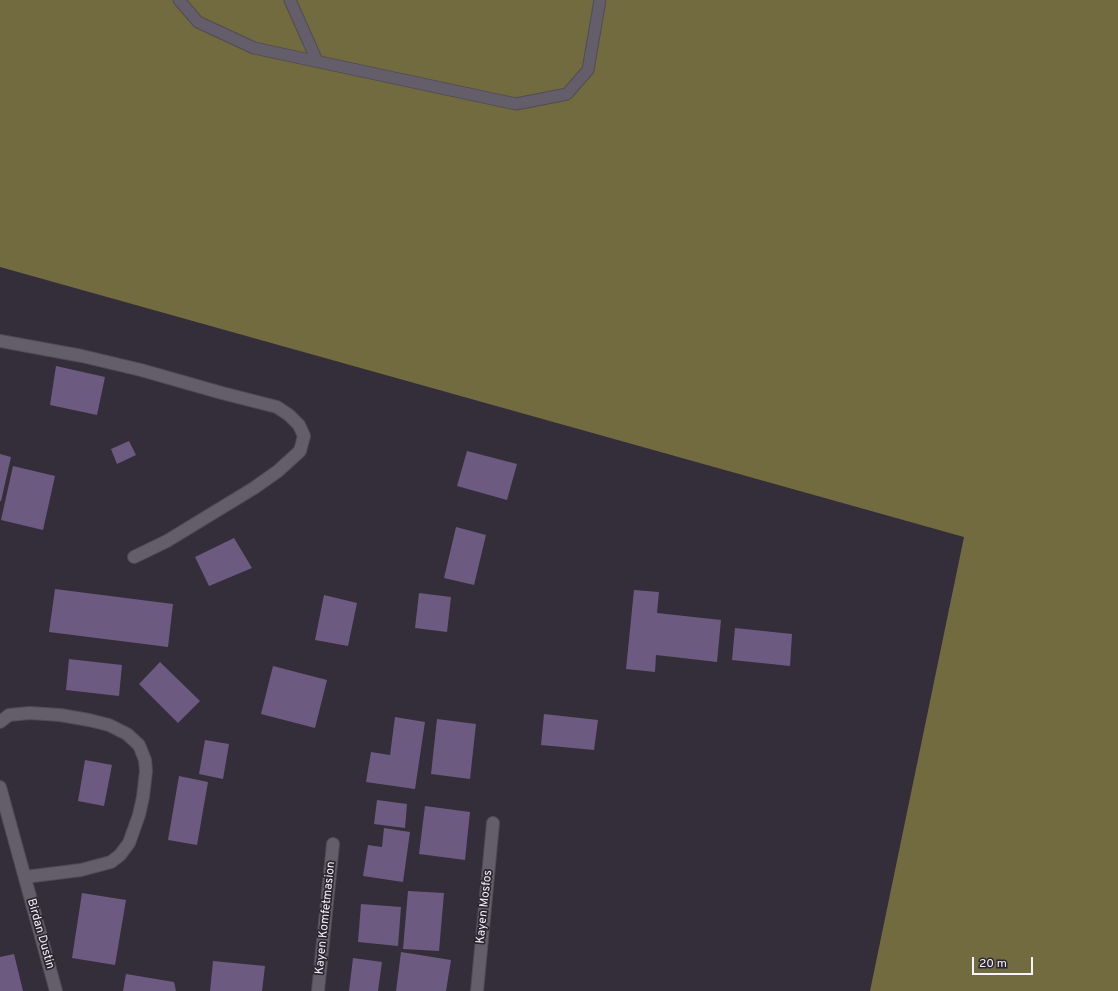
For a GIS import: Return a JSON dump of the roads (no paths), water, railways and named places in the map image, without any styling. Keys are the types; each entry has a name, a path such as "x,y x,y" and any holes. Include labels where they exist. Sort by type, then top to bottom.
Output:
{"street":[{"path":"0,341 82,356 141,370 277,407 290,415 299,425 304,436 300,451 278,470 254,488 167,541 134,557"},
{"path":"0,722 9,715 30,713 68,716 109,725 135,740 139,745 145,760 146,771 144,790 139,815 129,843 120,855 106,864 81,870 24,877"},
{"name":"Birdan Dustin","path":"0,787 56,991"},
{"name":"Kayen Mosfos","path":"477,991 493,823"},
{"name":"Kayen Komfetmasion","path":"318,991 334,844"}],"lane":[{"path":"179,0 198,22 254,48 516,104 567,94 588,70 600,0"},
{"path":"290,0 317,61"}]}
